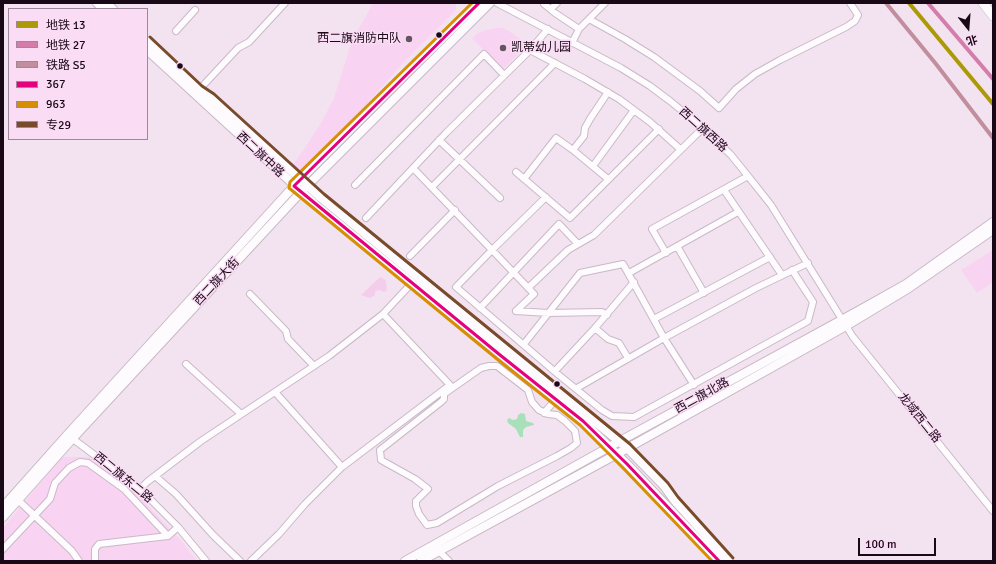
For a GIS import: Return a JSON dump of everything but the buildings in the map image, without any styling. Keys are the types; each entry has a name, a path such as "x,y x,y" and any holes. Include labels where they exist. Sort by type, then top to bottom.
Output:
{"highway":[{"path":"983,3 993,16"}],"main road":[{"name":"西二旗大街","path":"304,183 407,73 479,3"},
{"name":"西二旗大街","path":"3,507 298,189 490,3"},
{"name":"西二旗中路","path":"148,42 197,92 298,189 583,421 617,454 718,561"},
{"name":"西二旗中路","path":"148,51 197,92 211,98 304,183 620,441 664,486 674,500 729,561"},
{"name":"西二旗北路","path":"421,561 617,454 844,323 906,284 993,222"},
{"name":"西二旗北路","path":"405,561 620,441 909,288 993,230"},
{"name":"西二旗大街","path":"3,517 70,436"}],"street":[{"path":"197,92 238,48 249,42 285,3"},
{"name":"西二旗西路","path":"497,3 621,68 650,86 703,128 731,155 771,205 844,323"},
{"path":"551,9 557,3"},
{"path":"572,43 578,29 605,3"},
{"path":"589,19 654,57 700,91 718,108 736,89 755,74 855,21 858,15 850,3"},
{"path":"544,4 578,29"},
{"path":"176,31 195,10"},
{"path":"366,218 440,140 530,50 548,29"},
{"path":"530,50 608,92 634,110 680,149"},
{"path":"355,185 484,54 504,75"},
{"path":"432,187 556,64"},
{"path":"573,150 584,136 585,128 608,92"},
{"path":"593,166 634,110"},
{"path":"528,288 568,250 594,234 703,128"},
{"path":"516,172 570,218 658,129"},
{"path":"524,179 556,138 608,179"},
{"path":"440,140 500,198"},
{"path":"413,168 455,210 534,294 516,311 548,313 602,312 606,315"},
{"path":"666,253 652,229 748,176"},
{"path":"724,190 782,275"},
{"path":"546,197 456,287 554,371 609,414 634,418 808,321 813,302 792,270"},
{"path":"410,256 455,210"},
{"path":"629,273 738,212"},
{"path":"480,308 559,224 578,244"},
{"path":"677,246 704,293"},
{"path":"654,320 770,257"},
{"path":"577,388 664,338 782,275 808,263"},
{"path":"524,344 580,273 623,264 664,338 694,385"},
{"path":"554,371 595,328 634,282"},
{"path":"140,489 201,441 329,356 383,314 412,283"},
{"path":"250,294 286,331 288,339 314,366"},
{"path":"251,561 279,534 313,495 342,467 450,385 383,314"},
{"name":"龙域西二路","path":"844,323 853,337 993,511"},
{"path":"595,328 608,339 619,343 628,358"},
{"path":"186,364 241,414"},
{"path":"494,366 500,368 528,390 535,407 544,413 557,415 565,421 575,431 577,443 552,459 498,486 431,525 427,525 419,514 416,506 416,501 428,490 416,479 381,460 380,450 382,448 440,402 444,398 444,394 451,388 482,368 494,366"},
{"path":"275,392 342,467"},
{"path":"544,413 556,399"},
{"name":"西二旗东二路","path":"70,436 140,489 178,527 206,561"},
{"path":"3,549 50,499 56,483 69,468 77,463 84,462 124,489 168,536"},
{"path":"155,476 176,494 213,535 240,561"},
{"path":"18,500 72,551 79,561"},
{"path":"93,561 95,549 99,544 168,536 178,527"},
{"path":"439,551 449,561"}],"shaded area":[{"path":"373,3 456,3 456,10 403,63 347,126 300,174 291,167 321,123 334,98 352,41"},
{"name":"凯蒂幼儿园","path":"503,28 509,31 528,44 503,70 472,38 478,33"},
{"path":"993,250 993,282 977,293 961,270"},
{"path":"381,277 386,281 387,290 384,292 379,290 375,291 375,295 370,298 361,295 378,279"},
{"path":"521,413 525,414 526,421 533,423 534,425 526,427 523,430 523,437 520,437 516,429 508,423 507,420 509,418 513,420 517,419 518,415"},
{"path":"62,457 90,457 125,482 180,539 197,561 3,561 3,528"}],"metro line":[{"name":"13","path":"909,3 993,104"},
{"name":"27","path":"928,3 993,79"}],"rail line":[{"name":"S5","path":"886,3 936,64 993,138"}],"transit line":[{"name":"963","path":"472,3 290,182 289,188 497,359 580,425 712,561"},
{"name":"367","path":"479,3 294,186 583,421 627,464 719,561"},
{"name":"专29","path":"150,37 202,86 214,94 324,194 630,444 668,483 678,497 733,558"}],"place":[{"name":"西二旗消防中队","path":"409,39"},
{"name":"凯蒂幼儿园","path":"503,48"}]}
